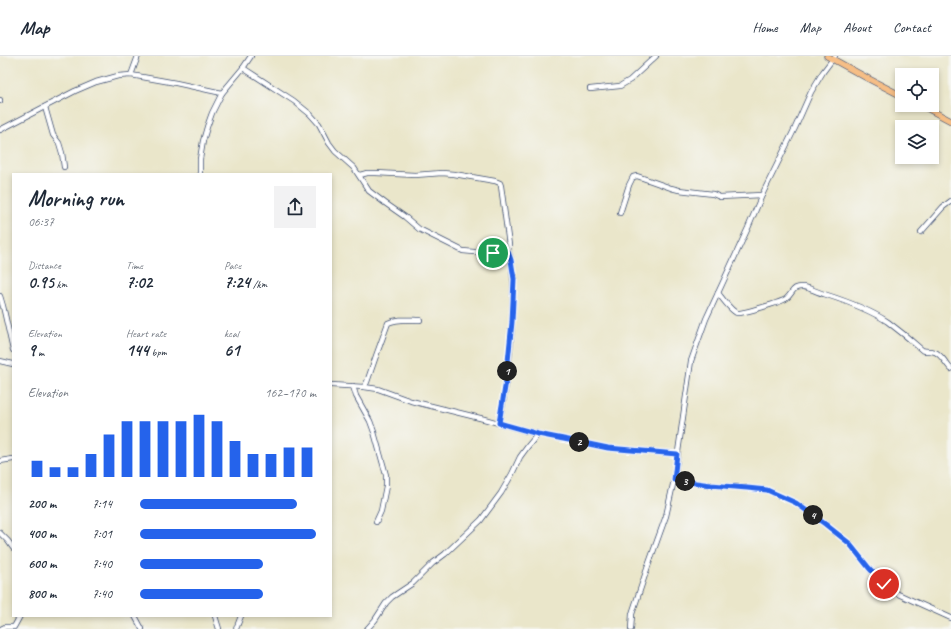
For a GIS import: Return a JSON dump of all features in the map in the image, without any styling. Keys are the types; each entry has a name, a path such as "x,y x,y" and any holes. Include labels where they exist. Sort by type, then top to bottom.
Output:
{"main road":[{"path":"832,57 895,92"},
{"path":"934,112 951,121"}],"street":[{"path":"130,75 138,56"},
{"path":"200,173 200,159 207,127 222,94 251,56"},
{"path":"590,89 620,86 630,80 656,56"},
{"path":"631,629 632,614 666,516 674,480 691,361 706,319 762,195 811,92 832,57"},
{"path":"243,68 294,100 310,114 319,124 335,151 360,175 369,191 375,197 396,210 419,229 463,251 486,253 508,252"},
{"path":"0,130 75,90 118,76 130,75 176,83 222,94"},
{"path":"45,107 52,130 62,153 64,167"},
{"path":"360,175 376,173 415,176 442,173 498,182 501,186 509,245 508,252 514,279 512,322 506,381 499,423"},
{"path":"620,214 628,185 633,177 637,176 678,190 713,194 720,197 762,195"},
{"path":"921,232 951,201"},
{"path":"718,293 734,311 740,313 783,300 787,298 792,291 801,287 806,288 845,301 872,313 888,322 922,350 930,351 939,355 951,369"},
{"path":"0,296 12,346"},
{"path":"364,386 367,382 388,323 393,320 420,320"},
{"path":"0,361 12,364"},
{"path":"332,384 364,386 378,389 411,401 538,434 608,448 677,454"},
{"path":"353,386 356,396 370,421 386,475 386,486 382,511 376,522"},
{"path":"367,629 392,597 419,578 433,563 445,554 481,520 501,493 520,457 538,434"},
{"path":"0,461 12,459"},
{"path":"674,480 767,490 796,503 849,543 884,584 904,596 951,618"},
{"path":"0,533 8,540 12,546"},
{"path":"1,629 14,627 19,617"},
{"path":"136,617 142,629"},
{"path":"215,617 219,629"},
{"path":"236,629 241,617"}],"route":[{"path":"493,253 505,251 510,253 514,279 512,322 506,381 499,423 538,434 608,448 677,454 674,480 767,490 796,503 849,543 884,584"}]}
